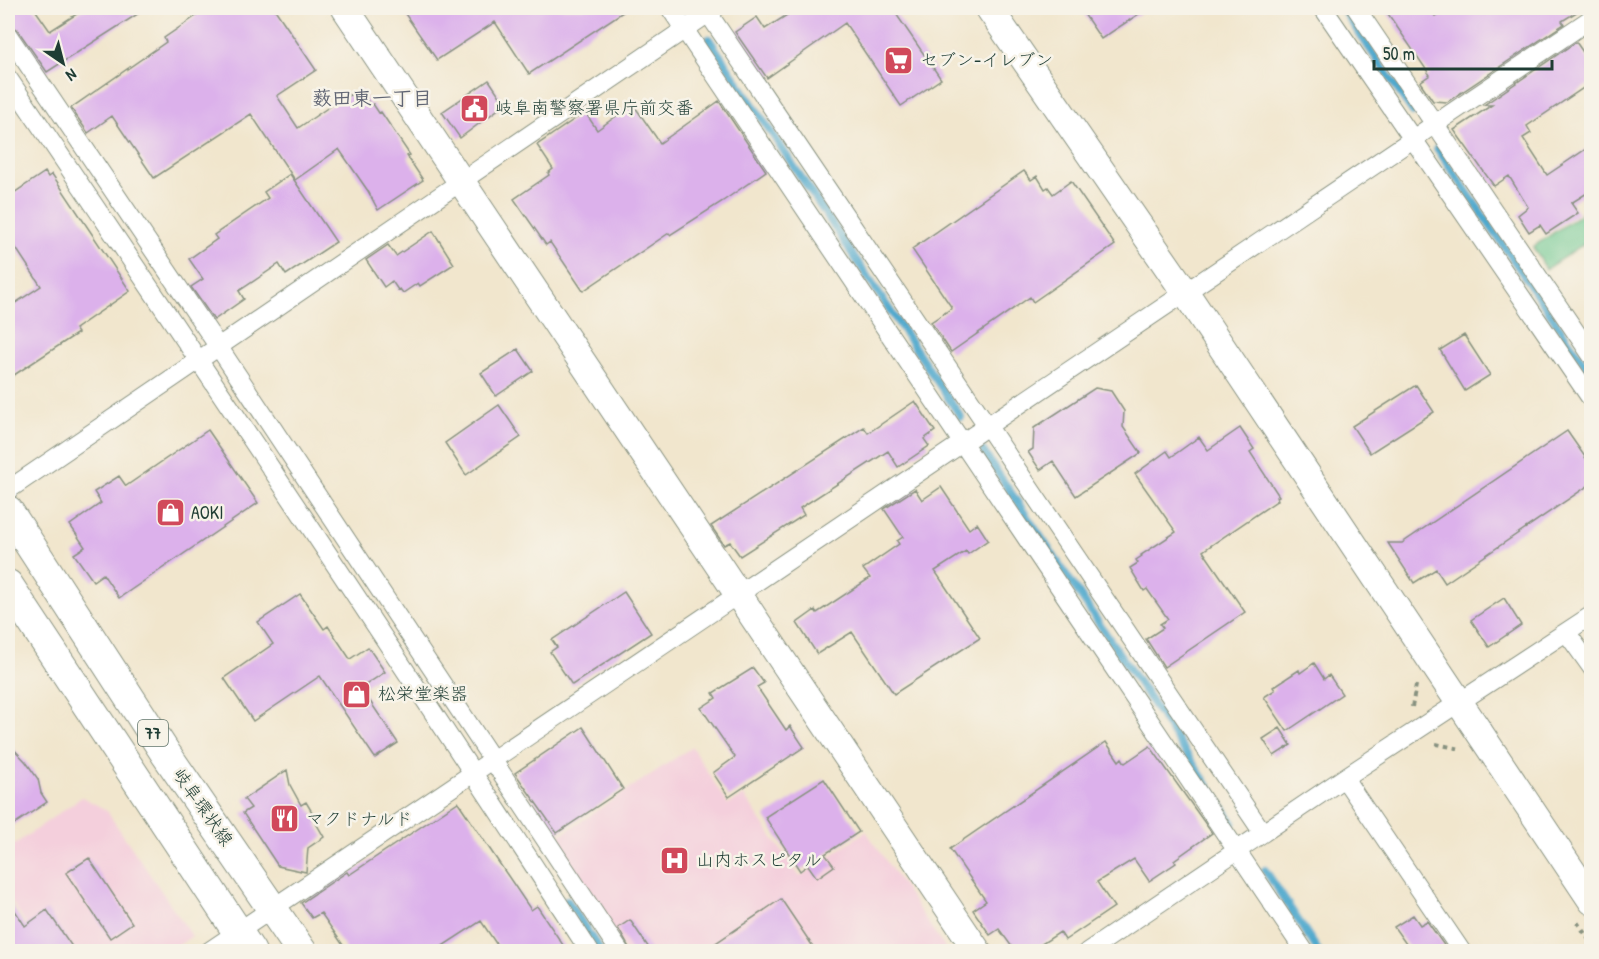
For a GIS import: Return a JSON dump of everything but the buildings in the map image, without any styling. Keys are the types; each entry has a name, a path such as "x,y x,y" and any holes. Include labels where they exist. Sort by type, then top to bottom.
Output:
{"main road":[{"name":"岐阜環状線","path":"8,511 166,754 302,951"},
{"name":"77","path":"8,585 245,941"}],"street":[{"path":"345,8 978,951"},
{"path":"670,8 1305,951"},
{"path":"989,8 1185,292 1459,701 1582,908"},
{"path":"1323,8 1592,400"},
{"path":"1356,8 1592,356"},
{"path":"8,490 712,10 987,426 1263,833"},
{"path":"208,951 245,941 274,908 1592,18"},
{"path":"8,35 494,759 620,951"},
{"path":"8,78 198,359 590,951"},
{"path":"1087,951 1459,701 1592,615"},
{"path":"1567,633 1592,668"},
{"path":"1344,778 1462,951"}],"path":[{"path":"1410,711 1417,687 1414,680"},
{"path":"1427,747 1435,743 1462,750 1466,755"},
{"path":"1582,908 1592,944"}],"shaded area":[{"name":"山内ホスピタル","path":"692,747 728,805 744,796 800,877 866,831 947,951 625,951 550,842"},
{"path":"82,797 106,810 192,936 170,951 44,951 8,896 8,849"}],"green space":[{"path":"1591,207 1591,239 1546,269 1533,247"}],"waterway":[{"path":"1342,8 1413,112"},
{"path":"709,39 961,417"},
{"path":"1437,148 1592,375"},
{"path":"983,451 1233,823"},
{"path":"1265,870 1319,952"},
{"path":"567,900 601,952"}],"place":[{"name":"セブン-イレブン","path":"899,60"},
{"name":"岐阜南警察署県庁前交番","path":"474,108"},
{"name":"AOKI","path":"170,513"},
{"name":"松栄堂楽器","path":"357,694"},
{"name":"マクドナルド","path":"285,819"},
{"name":"山内ホスピタル","path":"675,860"}],"district":[{"name":"薮田東一丁目","path":"372,98"}]}
